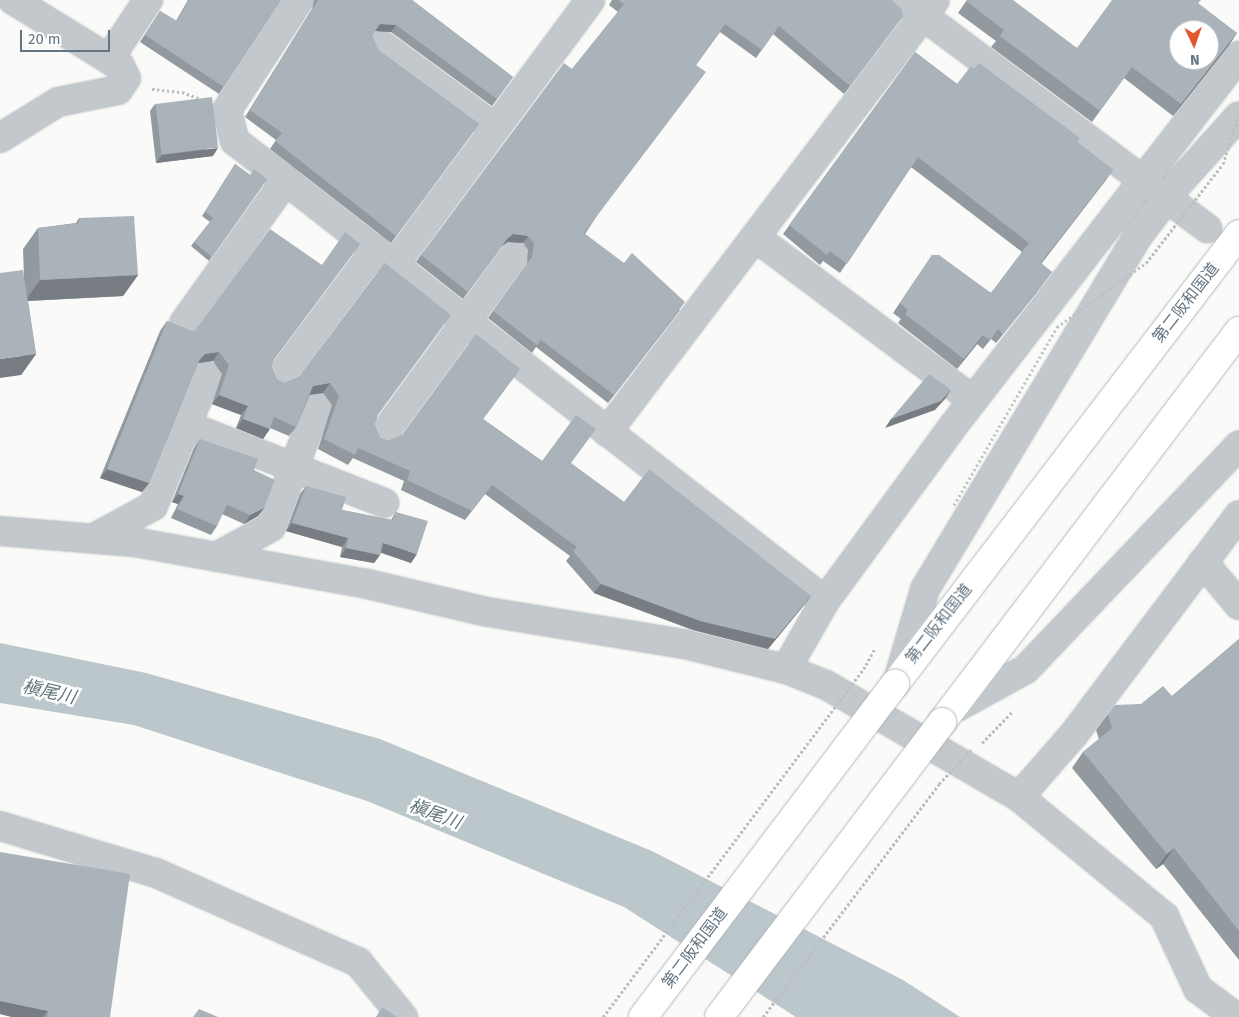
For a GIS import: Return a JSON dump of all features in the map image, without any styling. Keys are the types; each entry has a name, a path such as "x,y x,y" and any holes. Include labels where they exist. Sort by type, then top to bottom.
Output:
{"highway":[{"name":"第二阪和国道","path":"643,1017 897,680 1239,234"},
{"path":"719,1017 1239,331"}],"street":[{"path":"13,0 117,68"},
{"path":"0,138 58,102 118,90 117,68 148,0"},
{"path":"299,0 227,110 235,141 385,256 607,432 825,601"},
{"path":"280,377 495,128 590,0"},
{"path":"607,432 755,237 920,5 1207,228"},
{"path":"382,45 495,128"},
{"path":"897,680 925,589 1138,236 1156,190 1239,56"},
{"path":"786,669 825,601 972,400 1156,190 1239,115"},
{"path":"184,323 286,180"},
{"path":"755,237 972,400"},
{"path":"383,435 514,256"},
{"path":"94,538 154,506 207,376"},
{"path":"216,557 271,527 292,466 317,407"},
{"path":"188,426 384,503"},
{"path":"949,715 1026,669 1239,445"},
{"path":"1019,797 1074,734 1239,514"},
{"path":"0,531 94,538 363,582 488,612 684,644 786,669 826,685 1019,797 1164,916 1198,989 1236,1017"},
{"path":"1203,562 1239,605"},
{"path":"0,826 156,873 358,962 404,1017"}],"path":[{"path":"117,68 156,90 182,92 227,110"},
{"path":"954,504 1057,327 1146,263 1223,164 1239,115"},
{"path":"603,1017 866,665"},
{"path":"763,1017 939,784 971,750"}],"water":[{"name":"槇尾川","path":"0,643 146,673 380,739 652,851 903,980 960,1017 796,1017 624,907 367,801 134,725 0,703"}],"building":[{"path":"189,0 281,0 224,87 145,35 160,11 177,21"},
{"path":"318,0 412,0 513,77 497,99 396,25 380,24 372,35 378,50 479,124 396,236 275,141 282,133 250,110"},
{"path":"618,0 891,0 901,8 903,16 850,86 779,26 762,50 725,24 696,65 706,72 584,233 624,263 632,253 685,302 614,395 541,340 537,345 493,311 532,257 534,243 528,236 513,234 507,239 468,292 421,255 564,63 572,69 624,4"},
{"path":"1013,0 1077,48 1112,0 1201,0 1198,3 1237,33 1219,56 1219,20 1169,20 1169,70 1208,70 1181,104 1132,67 1100,111 1000,36 1004,30 966,1"},
{"path":"915,52 957,84 971,66 974,69 979,63 1080,138 1077,142 1113,170 1041,263 1052,272 1003,334 998,329 990,340 983,335 964,359 905,314 908,310 900,303 932,255 939,255 991,293 1029,243 918,157 847,264 830,251 827,255 789,225"},
{"path":"212,97 218,148 162,155 155,104"},
{"path":"235,164 250,175 254,169 267,179 212,257 194,242 213,218 205,212"},
{"path":"134,216 138,275 40,280 38,228 79,223 79,218"},
{"path":"270,229 322,265 345,232 360,244 274,358 271,366 277,380 285,383 299,377 385,263 451,315 377,416 374,424 380,438 388,441 402,435 476,334 520,369 483,419 542,461 576,415 596,429 571,463 624,502 649,469 811,596 775,639 700,621 601,584 573,551 577,547 492,485 472,511 407,480 410,471 358,448 355,455 324,439 339,396 330,383 313,386 296,427 274,417 270,429 243,419 248,406 219,395 229,365 219,352 205,354 199,360 149,483 107,469 167,321 194,332"},
{"path":"23,270 36,354 0,359 0,273"},
{"path":"929,374 951,390 941,401 891,419"},
{"path":"200,439 258,459 254,470 275,480 264,508 250,515 227,505 217,526 177,509 184,496 178,494"},
{"path":"306,486 346,497 342,510 393,520 396,512 428,521 417,554 383,543 380,555 346,548 348,538 292,523"},
{"path":"1239,639 1239,931 1174,848 1167,854 1083,752 1112,728 1108,714 1115,705 1141,704 1163,686 1172,696"},
{"path":"0,852 130,874 110,1017 47,1017 48,1011 0,1001"},
{"path":"382,1007 397,1017 376,1017"},
{"path":"199,1009 218,1017 193,1017"}]}
